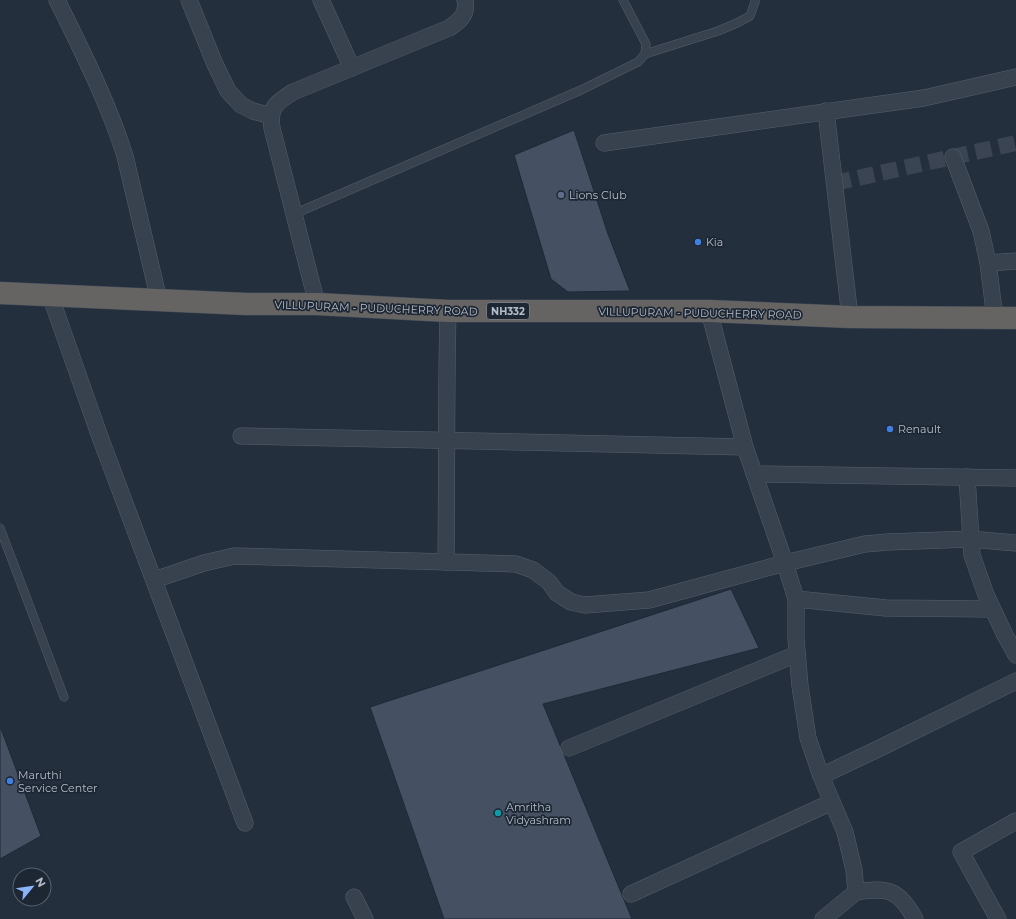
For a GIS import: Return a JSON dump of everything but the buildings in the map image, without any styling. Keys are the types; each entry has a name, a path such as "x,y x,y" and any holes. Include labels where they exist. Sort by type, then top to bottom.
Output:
{"highway":[{"name":"VILLUPURAM - PUDUCHERRY ROAD","path":"0,293 246,304 317,304 448,311 709,311 850,317 1016,318"}],"street":[{"path":"57,0 99,88 119,136 159,300"},
{"path":"189,0 214,62 228,91 241,105 271,116"},
{"path":"321,0 352,68"},
{"path":"317,304 271,116 273,108 282,99 293,92 454,24 464,15 466,4 465,0"},
{"path":"604,143 924,98 1016,77"},
{"path":"826,111 850,317"},
{"path":"953,157 981,231 988,263 994,318"},
{"path":"988,263 1016,261"},
{"path":"50,295 100,437 245,823"},
{"path":"446,562 448,311"},
{"path":"709,311 745,447 796,598 797,654 808,738 821,776 845,832 854,870 856,892"},
{"path":"241,436 745,447"},
{"path":"754,474 1016,478"},
{"path":"967,477 972,555 992,609 1004,635 1016,655"},
{"path":"154,580 204,563 234,556 516,564 533,570 548,582 557,593 571,602 585,605 648,600 785,563 865,544 970,539 1016,543"},
{"path":"796,598 886,608 992,609"},
{"path":"569,748 797,654"},
{"path":"821,776 1016,681"},
{"path":"631,894 832,802"},
{"path":"998,919 961,852 1016,821"},
{"path":"830,917 856,892 876,889 888,891 899,896 915,919"},
{"path":"354,897 365,919"}],"lane":[{"path":"623,0 646,44 645,54"},
{"path":"294,214 581,90 638,62 645,54 718,31 737,23 750,16 755,0"},
{"path":"0,528 64,697"}],"tunnel":[{"path":"835,183 1016,143"}],"place":[{"name":"Lions Club","path":"561,195"},
{"name":"Kia","path":"698,242"},
{"name":"Renault","path":"890,429"},
{"name":"Maruthi Service Center","path":"10,781"},
{"name":"Amritha Vidyashram","path":"498,813"}]}
